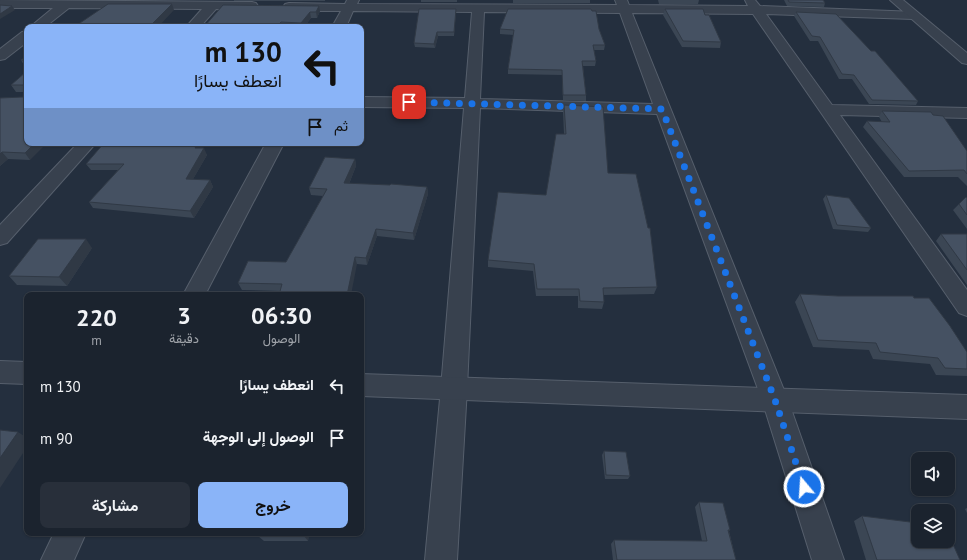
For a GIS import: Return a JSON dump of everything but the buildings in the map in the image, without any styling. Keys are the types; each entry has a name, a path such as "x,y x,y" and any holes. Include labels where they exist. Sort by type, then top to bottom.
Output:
{"street":[{"path":"896,0 913,15 961,50 967,60"},
{"path":"0,4 67,3 270,7 352,4 478,8 622,4 753,5 913,15"},
{"path":"41,24 67,3"},
{"path":"341,24 352,4"},
{"path":"622,4 775,400 828,560"},
{"path":"753,5 967,307"},
{"path":"196,24 212,6"},
{"path":"441,560 454,388 478,8"},
{"path":"0,56 24,37"},
{"path":"364,102 472,103 662,109"},
{"path":"827,110 967,113"},
{"path":"0,238 84,146"},
{"path":"196,292 273,146"},
{"path":"0,372 24,373"},
{"path":"364,385 967,407"},
{"path":"57,560 69,536"}],"route":[{"path":"409,102 662,109 775,400 804,487"}]}
